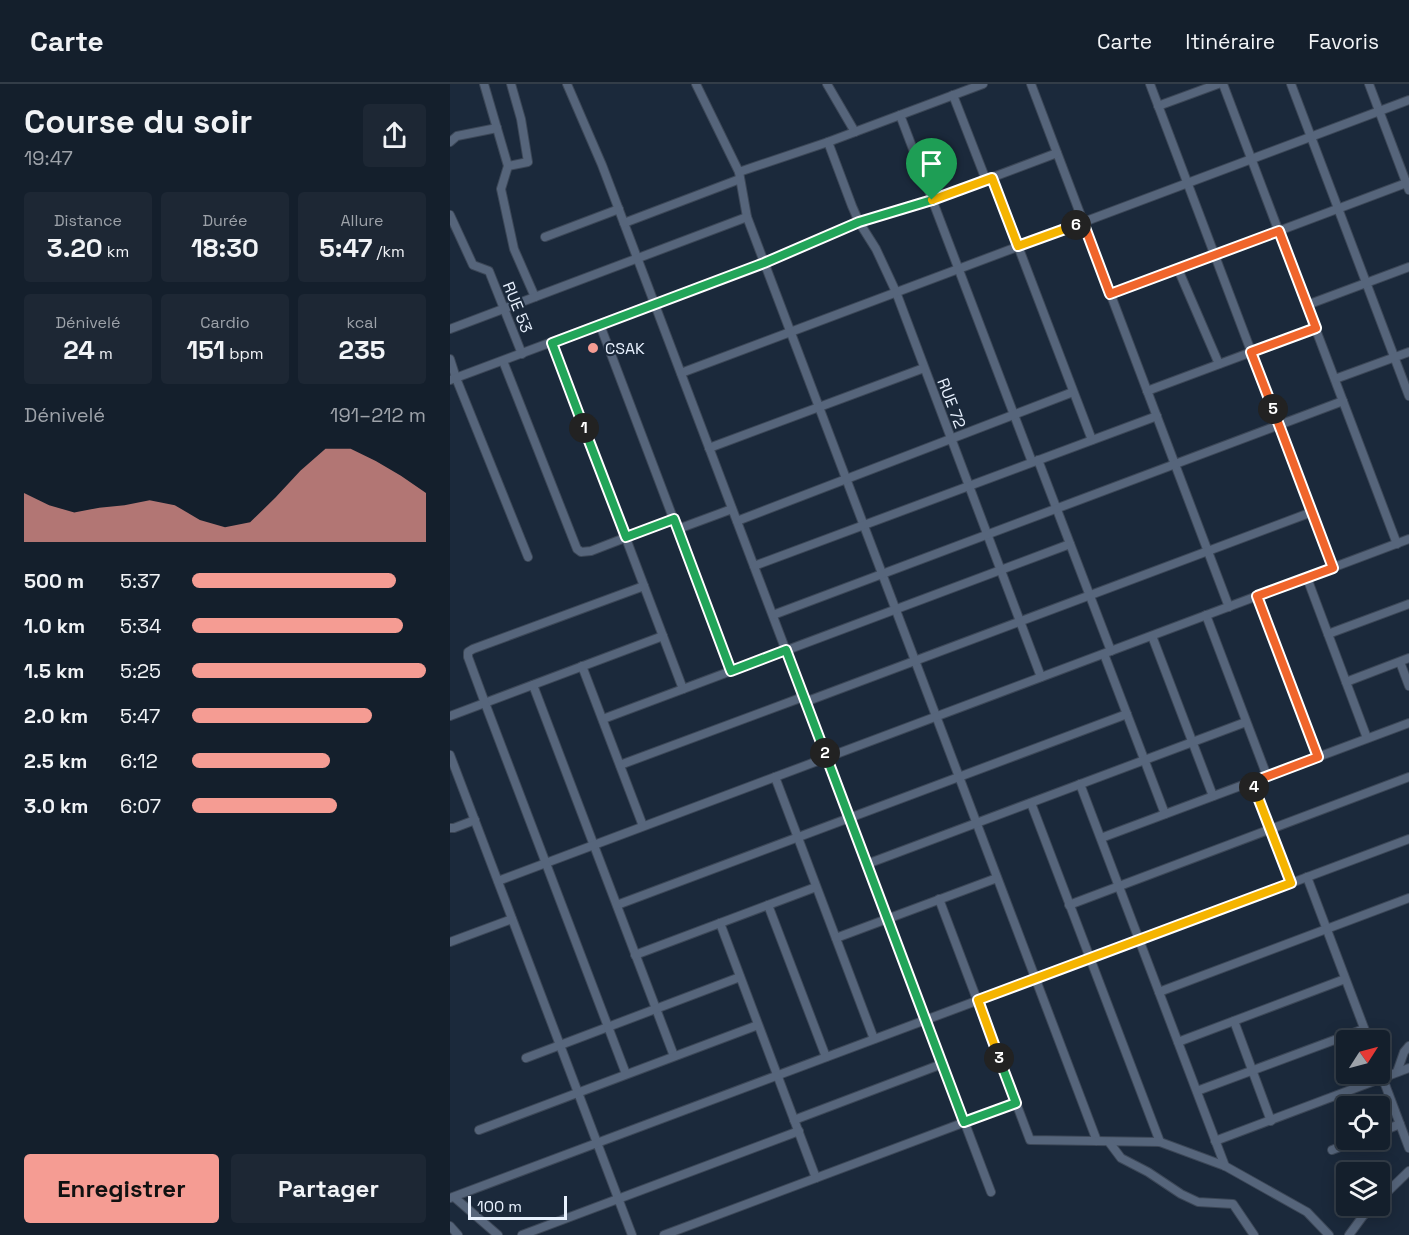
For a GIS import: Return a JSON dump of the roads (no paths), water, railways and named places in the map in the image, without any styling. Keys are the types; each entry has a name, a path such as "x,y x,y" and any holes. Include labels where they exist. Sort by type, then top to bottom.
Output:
{"street":[{"path":"484,84 508,166 501,189 514,249 535,297"},
{"path":"508,166 528,162 521,119 511,84"},
{"path":"567,84 619,209 991,1192"},
{"path":"696,84 739,176 747,217 764,263 1097,1142"},
{"path":"827,84 855,132"},
{"path":"624,223 739,176 983,84"},
{"path":"1031,84 1229,607"},
{"path":"1150,84 1333,568"},
{"path":"1158,106 1218,84"},
{"path":"1223,84 1397,544"},
{"path":"1291,84 1409,396"},
{"path":"1110,294 1408,185 1369,84"},
{"path":"953,95 1018,246 1092,440"},
{"path":"681,373 1409,100"},
{"path":"900,115 1013,415 1057,509 1089,595 1127,714 1165,814"},
{"path":"450,142 457,136 497,128"},
{"name":"RUE 72","path":"828,142 859,222 876,249 896,292 1041,677"},
{"path":"453,379 764,263 859,222 932,200 1057,153"},
{"path":"545,237 619,209"},
{"name":"RUE 53","path":"450,215 472,265 489,271 522,354"},
{"path":"450,328 747,217"},
{"path":"1307,305 1409,267"},
{"path":"1178,269 1219,364"},
{"path":"600,325 731,671"},
{"path":"1147,391 1316,328"},
{"path":"552,343 683,689"},
{"path":"1335,379 1409,352"},
{"path":"450,359 453,379 528,557"},
{"path":"503,361 577,549 581,552 591,551 674,519"},
{"path":"709,448 924,368"},
{"path":"737,521 1073,392"},
{"path":"772,615 1343,401"},
{"path":"754,567 1156,416"},
{"path":"678,529 732,509"},
{"path":"620,765 915,661 1312,512"},
{"path":"498,881 1409,539"},
{"path":"603,719 1070,544"},
{"path":"1307,578 1368,738"},
{"path":"626,1074 485,703 468,652 644,586"},
{"path":"1257,596 1318,757"},
{"path":"1328,634 1409,604"},
{"path":"1206,615 1267,776"},
{"path":"450,716 663,636"},
{"path":"1152,636 1213,796"},
{"path":"1346,682 1409,658"},
{"path":"1400,662 1409,686"},
{"path":"582,666 643,826"},
{"path":"533,685 674,1056"},
{"path":"616,905 1127,714"},
{"path":"867,864 1246,722"},
{"path":"1101,838 1409,723"},
{"path":"450,755 632,1235"},
{"path":"775,777 874,1039"},
{"path":"1070,905 1409,777"},
{"path":"1252,782 1291,883"},
{"path":"1080,784 1225,1166"},
{"path":"1031,802 1160,1142"},
{"path":"450,828 475,820"},
{"path":"452,1197 1409,839"},
{"path":"1197,1092 1364,1029 1306,877"},
{"path":"836,938 997,878"},
{"path":"635,955 816,887"},
{"path":"1159,992 1409,898"},
{"path":"939,899 1030,1140 1160,1142 1225,1166 1307,1212 1329,1235"},
{"path":"768,905 826,1057"},
{"path":"450,942 512,919"},
{"path":"720,923 816,1178"},
{"path":"526,1058 740,977"},
{"path":"1178,1042 1345,979"},
{"path":"1234,1021 1271,1121"},
{"path":"479,1130 758,1025"},
{"path":"1397,1072 1407,1050"},
{"path":"794,1120 942,1064"},
{"path":"1390,1073 1409,1068"},
{"path":"1215,1141 1271,1121 1359,1084"},
{"path":"1384,1084 1409,1148"},
{"path":"664,1235 1016,1103"},
{"path":"1390,1128 1400,1124"},
{"path":"522,1235 799,1131"},
{"path":"1109,1142 1121,1158 1181,1194 1198,1202 1233,1204 1254,1235"},
{"path":"1332,1150 1336,1148"},
{"path":"1390,1189 1409,1171"},
{"path":"452,1197 498,1235"},
{"path":"1349,1235 1363,1216"},
{"path":"450,1226 458,1235"}],"place":[{"name":"CSAK","path":"593,348"}]}
